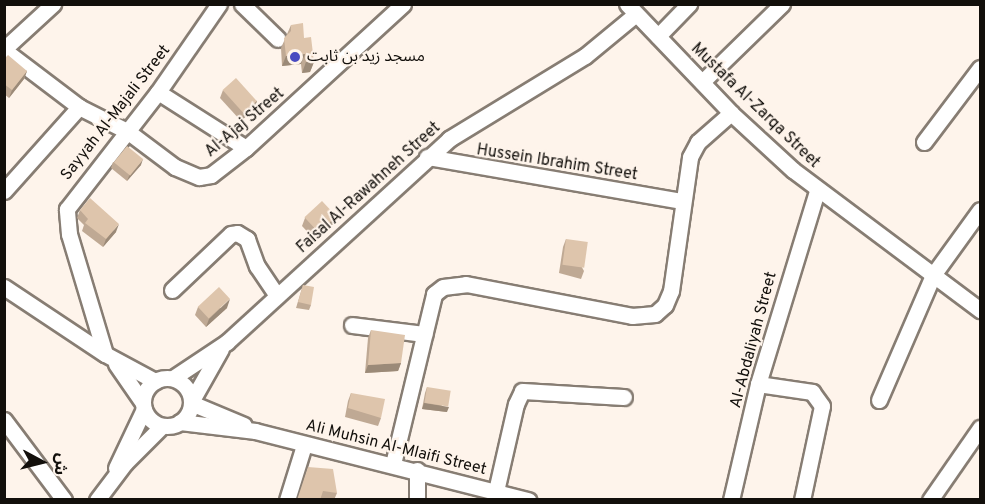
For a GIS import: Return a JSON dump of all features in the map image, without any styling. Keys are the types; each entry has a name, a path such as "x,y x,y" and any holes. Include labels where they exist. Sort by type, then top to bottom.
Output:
{"street":[{"path":"4,49 53,4"},
{"name":"Sayyah Al-Majali Street","path":"108,355 69,234 67,209 158,92 219,4"},
{"path":"242,4 278,39"},
{"name":"Al-Ajaj Street","path":"4,49 79,107 127,131 175,166 199,177 211,175 246,148 403,4"},
{"path":"658,36 689,4"},
{"path":"702,82 782,4"},
{"name":"Mustafa Al-Zarqa Street","path":"632,9 731,113 817,191 981,310"},
{"name":"Faisal Al-Rawahneh Street","path":"173,378 227,342 427,157 478,120 594,50 632,9"},
{"path":"924,142 981,68"},
{"path":"158,92 246,148"},
{"path":"4,191 79,107"},
{"path":"393,464 434,294 443,287 466,284 632,316 655,314 665,305 671,291 682,201 694,149 731,113"},
{"name":"Hussein Ibrahim Street","path":"427,157 682,201"},
{"name":"Al-Abdaliyah Street","path":"731,500 758,384 817,191"},
{"path":"879,400 933,275 981,210"},
{"path":"172,290 231,234 237,233 247,239 257,266 277,296"},
{"path":"4,287 108,355 155,381"},
{"path":"352,325 424,334"},
{"name":"Faisal Al-Rawahneh Street","path":"191,402 227,342"},
{"path":"108,355 144,406 151,420 162,426"},
{"path":"98,500 113,476 144,406 146,390 155,381 173,378 184,384 191,402 180,422 162,426 113,476"},
{"path":"758,384 812,392 822,406 802,500"},
{"path":"496,491 516,404 522,391 624,397"},
{"name":"Ali Muhsin Al-Mlaifi Street","path":"191,402 255,431 304,445 417,470 528,500"},
{"path":"4,420 64,500"},
{"name":"Ali Muhsin Al-Mlaifi Street","path":"180,422 255,431"},
{"path":"930,500 981,428"},
{"path":"287,500 304,445"},
{"path":"417,470 417,500"}],"building":[{"path":"303,23 304,38 311,37 314,62 306,62 305,54 286,56 284,38 291,31 291,25"},
{"path":"8,55 27,71 12,90 4,84 4,59"},
{"path":"236,78 257,101 243,113 223,90"},
{"path":"127,146 143,159 130,176 114,162"},
{"path":"90,198 119,224 106,239 85,223 88,219 80,210"},
{"path":"322,201 336,216 319,233 304,217"},
{"path":"566,239 588,242 584,268 562,265"},
{"path":"303,285 314,287 311,305 298,302"},
{"path":"219,287 230,299 209,318 198,307"},
{"path":"371,330 405,335 401,363 368,365"},
{"path":"427,387 451,391 448,407 424,403"},
{"path":"351,393 385,399 381,418 348,408"},
{"path":"308,467 333,469 337,493 323,491 320,500 297,500"}],"place":[{"name":"مسجد زيد بن ثابت","path":"295,57"}]}
